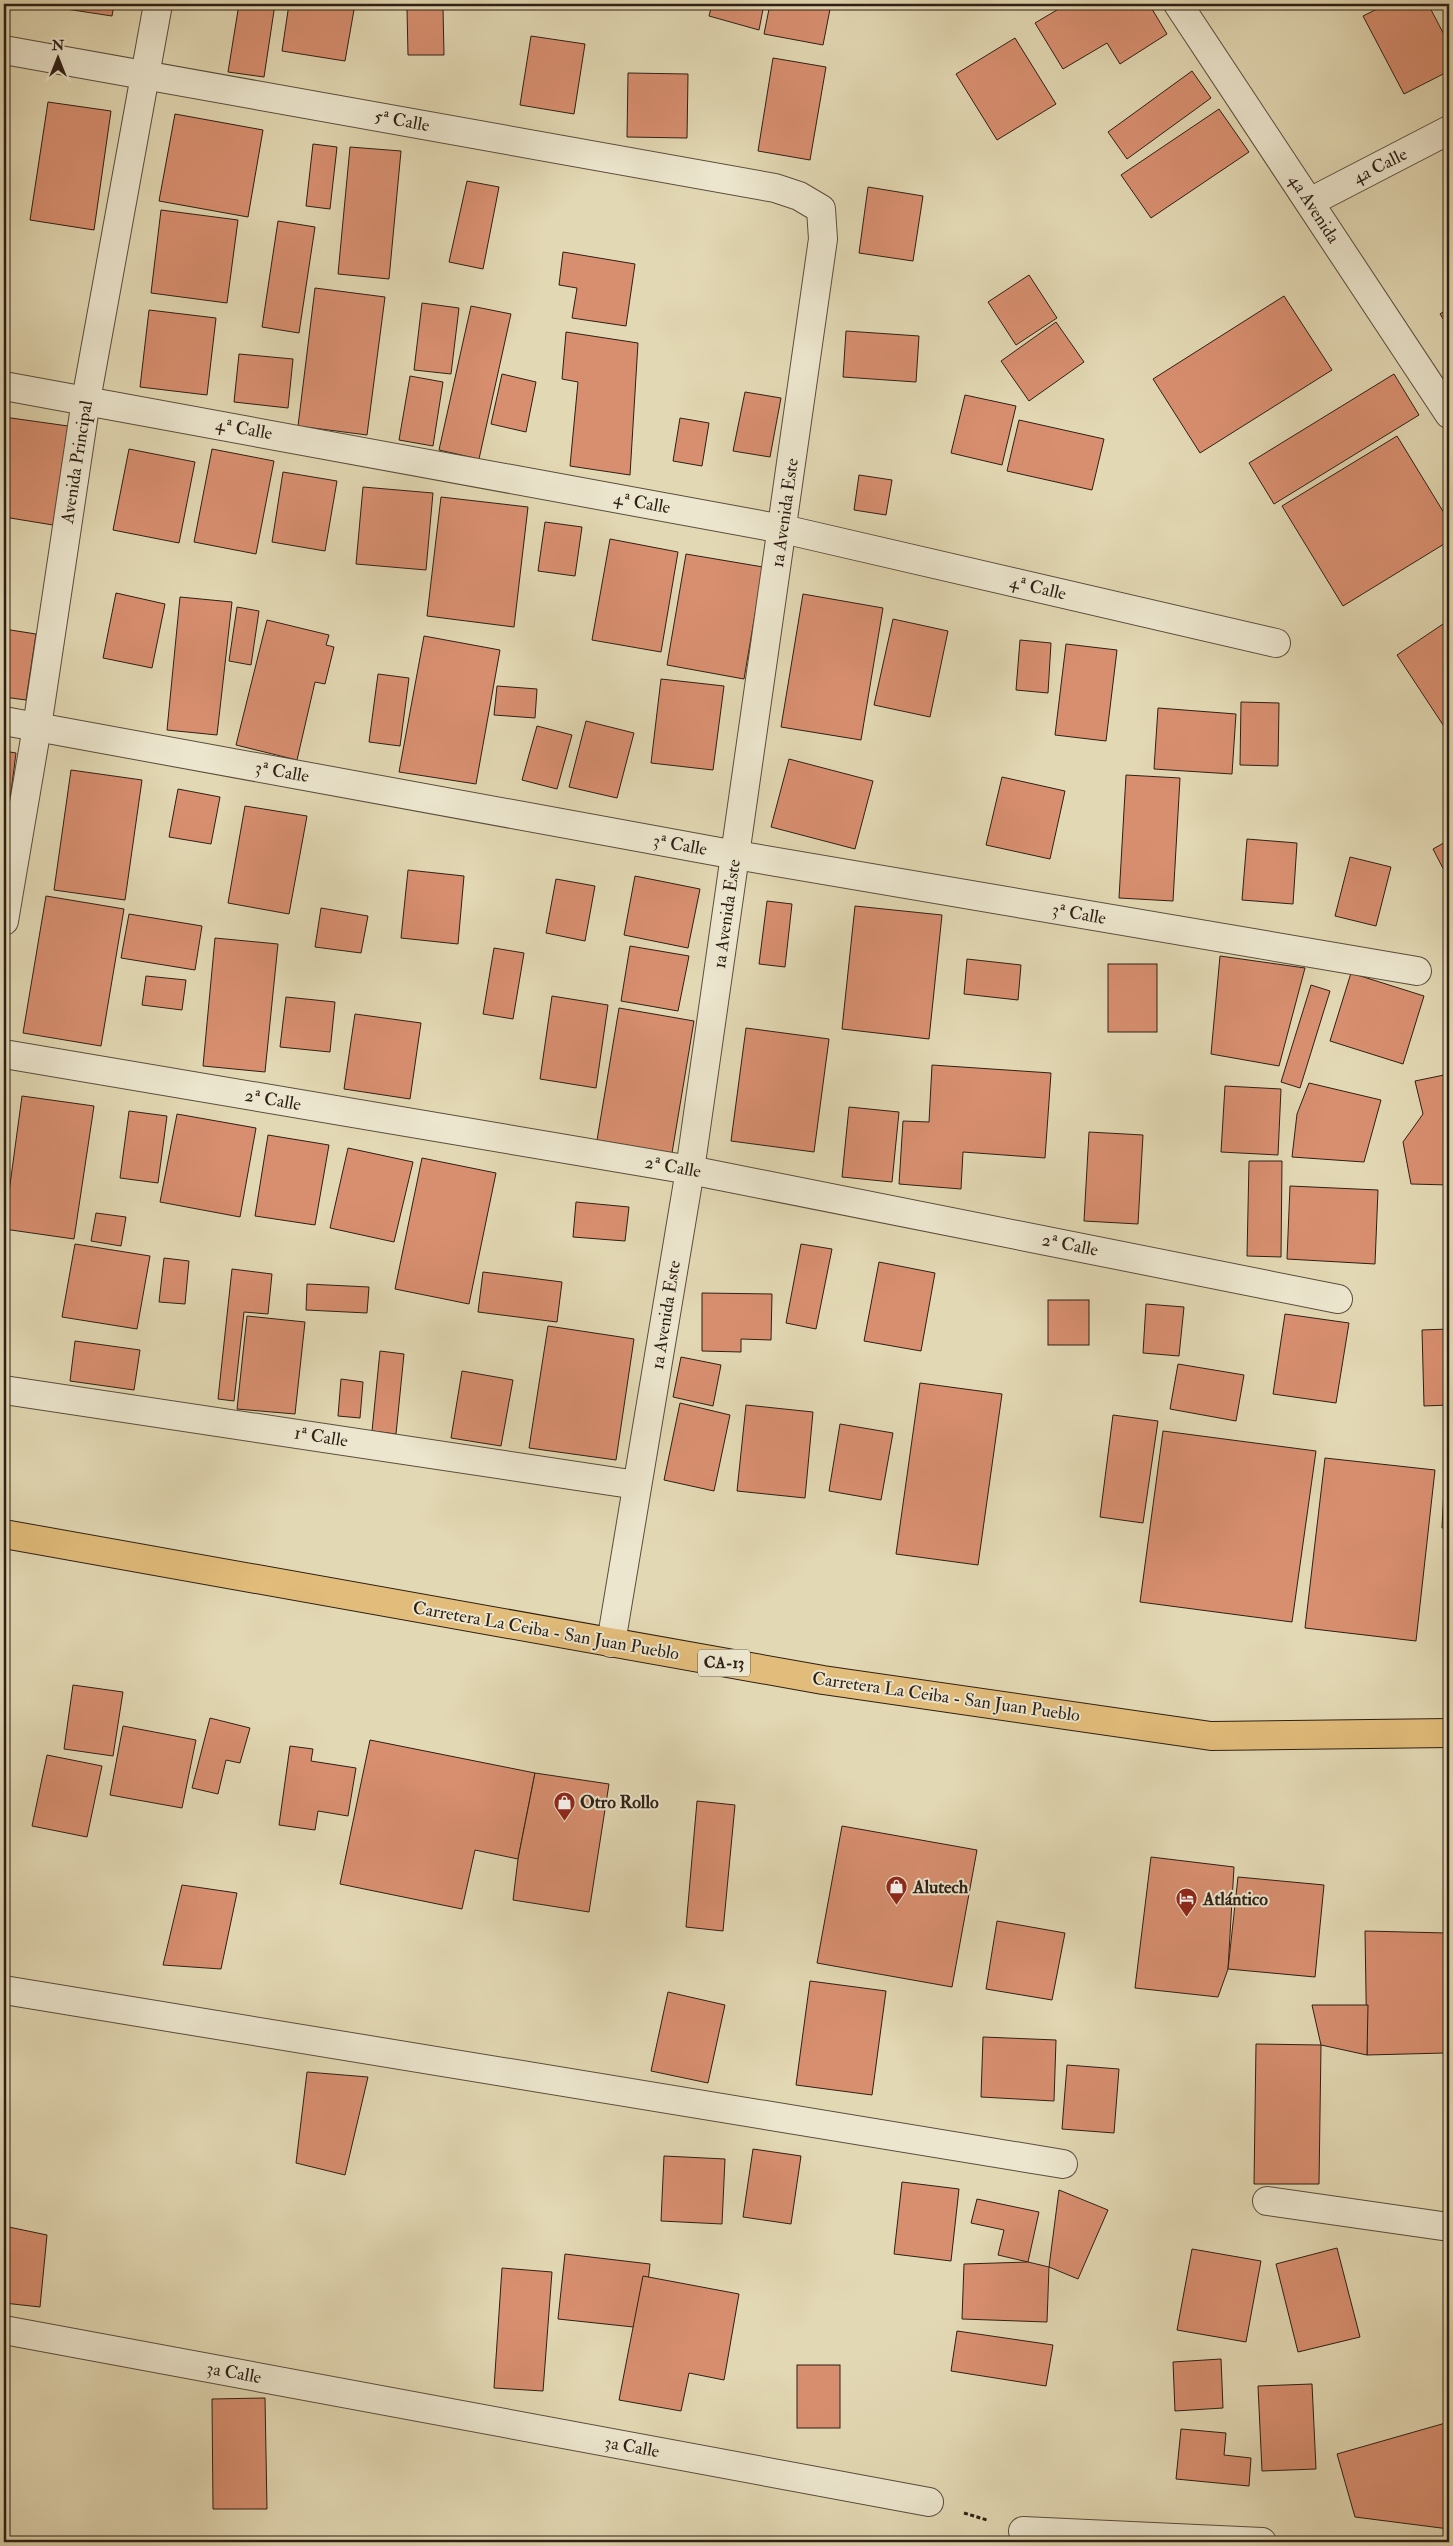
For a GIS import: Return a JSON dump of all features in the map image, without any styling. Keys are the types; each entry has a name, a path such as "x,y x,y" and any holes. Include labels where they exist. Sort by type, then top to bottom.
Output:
{"main road":[{"name":"Carretera La Ceiba - San Juan Pueblo","path":"4,1534 823,1680 1210,1736 1449,1733"}],"street":[{"name":"Avenida Principal","path":"4,921 37,727 86,400 158,4"},
{"name":"4a Avenida","path":"1178,4 1449,414"},
{"name":"5ª Calle","path":"4,50 775,188 799,196"},
{"name":"4a Calle","path":"1310,202 1449,130"},
{"name":"1a Avenida Este","path":"611,1643 690,1170 823,239 821,208 799,196"},
{"name":"4ª Calle","path":"4,386 783,529 1276,643"},
{"name":"3ª Calle","path":"4,721 736,855 1417,971"},
{"name":"2ª Calle","path":"4,1054 690,1170 1338,1299"},
{"name":"1ª Calle","path":"4,1390 638,1485"},
{"path":"4,1990 1063,2164"},
{"path":"1268,2201 1449,2227"},
{"name":"3a Calle","path":"4,2330 930,2502"},
{"path":"1023,2531 1262,2542"}],"path":[{"path":"930,2502 1023,2531"}],"building":[{"path":"67,4 114,4 112,16 66,9"},
{"path":"239,4 275,4 264,77 228,72"},
{"path":"289,4 355,4 345,61 282,51"},
{"path":"712,4 764,4 759,30 709,16"},
{"path":"770,4 831,4 823,45 764,34"},
{"path":"1067,4 1128,4 1132,10 1143,4 1149,4 1167,34 1120,64 1107,43 1063,69 1035,23"},
{"path":"1387,4 1428,4 1449,44 1449,71 1404,94 1363,16"},
{"path":"443,8 444,55 408,55 407,9"},
{"path":"531,36 585,44 574,114 520,105"},
{"path":"1015,38 1056,104 997,140 956,74"},
{"path":"773,58 826,67 810,160 758,151"},
{"path":"1192,71 1211,98 1127,159 1108,132"},
{"path":"628,73 688,74 687,138 627,137"},
{"path":"48,102 111,111 94,230 30,220"},
{"path":"1219,109 1249,152 1151,218 1121,175"},
{"path":"175,114 263,130 248,217 159,201"},
{"path":"313,144 337,147 330,209 306,206"},
{"path":"350,147 401,151 389,279 338,274"},
{"path":"467,181 499,187 483,269 449,262"},
{"path":"868,187 923,196 913,261 859,253"},
{"path":"161,210 238,220 227,303 151,293"},
{"path":"278,221 315,227 299,333 262,327"},
{"path":"563,252 635,264 626,326 572,318 577,288 559,285"},
{"path":"1029,275 1057,318 1016,345 988,302"},
{"path":"315,288 385,297 367,435 298,426"},
{"path":"1284,296 1332,370 1200,453 1153,379"},
{"path":"422,303 459,308 451,374 414,370"},
{"path":"471,306 511,314 479,459 439,450"},
{"path":"1449,308 1449,328 1440,314"},
{"path":"149,310 216,318 207,395 140,387"},
{"path":"1056,322 1084,362 1029,401 1001,361"},
{"path":"846,331 919,336 916,382 843,377"},
{"path":"566,332 638,343 630,475 570,466 578,382 562,379"},
{"path":"239,354 293,359 288,408 234,402"},
{"path":"502,374 536,382 526,432 491,424"},
{"path":"1394,374 1419,415 1274,504 1249,463"},
{"path":"410,376 443,382 433,446 399,440"},
{"path":"745,392 781,398 770,457 733,451"},
{"path":"965,395 1016,406 1002,465 951,453"},
{"path":"4,417 68,426 53,525 4,517"},
{"path":"680,418 709,423 702,466 673,461"},
{"path":"1019,420 1104,439 1092,490 1007,471"},
{"path":"1397,436 1449,521 1449,541 1343,606 1282,506"},
{"path":"129,449 195,462 179,543 113,530"},
{"path":"212,449 274,461 256,554 194,542"},
{"path":"283,472 337,481 325,551 272,542"},
{"path":"859,475 892,480 886,515 854,510"},
{"path":"363,487 433,493 426,570 356,564"},
{"path":"441,497 528,507 514,627 427,616"},
{"path":"545,522 582,527 575,576 538,571"},
{"path":"610,539 678,552 661,652 592,640"},
{"path":"686,554 763,567 744,679 667,665"},
{"path":"116,593 165,604 152,668 103,658"},
{"path":"803,594 883,608 861,740 781,727"},
{"path":"180,597 232,602 217,735 167,730"},
{"path":"237,607 259,611 251,665 229,661"},
{"path":"893,619 948,631 930,717 874,705"},
{"path":"267,620 329,635 326,645 334,647 325,684 315,682 297,760 236,745"},
{"path":"1449,620 1449,734 1397,655"},
{"path":"4,629 36,634 26,700 4,697"},
{"path":"424,636 500,650 476,784 399,772"},
{"path":"1020,640 1051,643 1048,693 1016,690"},
{"path":"1066,644 1117,650 1106,741 1055,735"},
{"path":"378,674 409,678 400,746 369,742"},
{"path":"661,679 724,686 713,770 651,763"},
{"path":"497,686 537,689 535,718 494,715"},
{"path":"1241,702 1279,703 1278,766 1240,765"},
{"path":"1158,708 1236,714 1232,774 1154,769"},
{"path":"586,721 634,733 617,798 569,787"},
{"path":"537,726 572,735 557,789 522,780"},
{"path":"4,751 16,753 10,800 4,799"},
{"path":"789,759 873,781 855,849 771,827"},
{"path":"71,770 142,780 125,900 54,890"},
{"path":"1126,775 1180,778 1173,901 1119,898"},
{"path":"1002,777 1065,791 1050,859 986,845"},
{"path":"178,789 220,797 211,844 169,837"},
{"path":"245,806 307,816 289,914 228,903"},
{"path":"1247,839 1297,843 1293,904 1242,900"},
{"path":"1449,840 1449,880 1433,849"},
{"path":"1350,857 1391,867 1376,926 1335,916"},
{"path":"408,870 464,876 458,944 401,938"},
{"path":"635,876 700,889 688,948 624,935"},
{"path":"556,879 595,886 585,941 546,933"},
{"path":"46,896 124,909 101,1046 23,1033"},
{"path":"767,901 792,904 785,967 759,964"},
{"path":"855,906 942,915 929,1039 842,1029"},
{"path":"321,908 368,916 361,953 315,947"},
{"path":"129,914 202,926 195,970 121,958"},
{"path":"215,938 278,944 265,1072 203,1066"},
{"path":"630,946 689,956 678,1011 621,1001"},
{"path":"494,948 524,953 513,1019 483,1014"},
{"path":"1220,956 1305,968 1279,1066 1211,1054"},
{"path":"967,959 1021,965 1018,1000 964,994"},
{"path":"1108,964 1157,964 1157,1032 1108,1032"},
{"path":"1351,973 1424,996 1403,1064 1330,1041"},
{"path":"146,976 186,980 182,1010 142,1005"},
{"path":"1311,985 1330,991 1300,1088 1281,1082"},
{"path":"552,996 608,1005 596,1088 540,1079"},
{"path":"286,997 335,1002 330,1052 280,1047"},
{"path":"619,1008 694,1021 672,1153 597,1140"},
{"path":"355,1014 421,1023 410,1099 344,1089"},
{"path":"746,1028 829,1039 814,1152 731,1141"},
{"path":"932,1065 1051,1073 1045,1158 963,1152 961,1189 899,1184 903,1121 929,1122"},
{"path":"1449,1074 1449,1185 1411,1184 1403,1142 1423,1114 1415,1081"},
{"path":"1309,1083 1381,1100 1364,1162 1292,1157 1297,1114"},
{"path":"1225,1086 1281,1089 1278,1155 1221,1152"},
{"path":"22,1096 94,1106 74,1239 4,1229"},
{"path":"849,1107 899,1112 892,1182 842,1177"},
{"path":"129,1111 167,1116 158,1183 120,1178"},
{"path":"177,1114 256,1128 240,1217 160,1202"},
{"path":"1089,1132 1143,1135 1138,1224 1084,1221"},
{"path":"268,1135 329,1145 315,1225 255,1216"},
{"path":"348,1148 413,1162 394,1242 330,1228"},
{"path":"422,1158 496,1173 469,1304 395,1289"},
{"path":"1249,1161 1282,1161 1281,1257 1247,1256"},
{"path":"1290,1186 1378,1190 1375,1264 1287,1259"},
{"path":"576,1202 629,1207 625,1241 573,1237"},
{"path":"96,1213 126,1217 121,1246 91,1241"},
{"path":"75,1244 150,1256 137,1329 62,1317"},
{"path":"801,1244 832,1249 816,1329 786,1323"},
{"path":"164,1258 189,1261 185,1304 159,1302"},
{"path":"879,1262 935,1273 921,1351 864,1341"},
{"path":"232,1269 272,1274 268,1314 244,1312 234,1401 218,1399"},
{"path":"483,1272 562,1282 557,1322 478,1312"},
{"path":"307,1284 369,1287 367,1313 306,1310"},
{"path":"702,1293 772,1294 771,1340 741,1339 741,1352 702,1351"},
{"path":"1048,1300 1089,1300 1089,1345 1048,1345"},
{"path":"1146,1304 1184,1307 1179,1356 1143,1353"},
{"path":"1285,1314 1349,1323 1336,1403 1273,1394"},
{"path":"247,1316 305,1322 295,1414 237,1409"},
{"path":"548,1326 634,1339 616,1460 529,1448"},
{"path":"1449,1329 1449,1405 1424,1406 1422,1330"},
{"path":"75,1341 140,1350 134,1390 70,1381"},
{"path":"380,1351 404,1354 396,1434 372,1431"},
{"path":"681,1357 721,1365 713,1406 673,1397"},
{"path":"1178,1364 1244,1375 1236,1421 1170,1409"},
{"path":"462,1371 513,1380 501,1446 451,1438"},
{"path":"341,1379 363,1382 360,1418 338,1416"},
{"path":"920,1383 1002,1394 978,1565 896,1554"},
{"path":"680,1403 730,1415 714,1491 664,1480"},
{"path":"746,1405 813,1412 805,1498 737,1491"},
{"path":"1113,1415 1158,1421 1143,1523 1100,1517"},
{"path":"840,1424 893,1433 881,1500 829,1491"},
{"path":"1163,1431 1316,1451 1292,1622 1140,1602"},
{"path":"1325,1458 1435,1470 1416,1641 1305,1628"},
{"path":"1445,1470 1449,1471 1449,1528 1442,1528"},
{"path":"73,1685 123,1692 113,1756 64,1749"},
{"path":"210,1718 250,1728 240,1763 226,1760 218,1794 192,1788"},
{"path":"123,1726 196,1740 182,1808 110,1795"},
{"path":"370,1740 535,1773 518,1859 475,1850 462,1909 340,1884"},
{"path":"290,1746 313,1749 311,1761 356,1768 348,1816 318,1811 315,1830 279,1825"},
{"path":"47,1755 102,1766 87,1837 32,1826"},
{"name":"Otro Rollo","path":"535,1773 609,1784 589,1912 513,1900 518,1859"},
{"path":"697,1801 735,1805 723,1931 686,1927"},
{"name":"Alutech","path":"842,1826 977,1850 952,1987 817,1963"},
{"name":"Atlántico","path":"1151,1857 1234,1867 1228,1969 1218,1997 1135,1988"},
{"path":"1238,1877 1324,1885 1315,1977 1228,1969"},
{"path":"182,1885 237,1893 221,1969 163,1965"},
{"path":"997,1921 1065,1933 1052,2000 986,1989"},
{"path":"1365,1931 1446,1933 1445,2053 1367,2055"},
{"path":"810,1981 886,1991 872,2095 796,2085"},
{"path":"668,1992 725,2005 708,2083 651,2071"},
{"path":"1312,2005 1368,2005 1367,2055 1321,2045"},
{"path":"983,2037 1056,2040 1054,2101 981,2097"},
{"path":"1256,2044 1321,2045 1319,2184 1254,2184"},
{"path":"1067,2065 1119,2069 1114,2133 1062,2129"},
{"path":"307,2072 368,2077 345,2175 296,2163"},
{"path":"753,2149 801,2156 791,2224 743,2217"},
{"path":"664,2156 725,2159 722,2224 661,2221"},
{"path":"902,2182 959,2189 951,2261 894,2254"},
{"path":"1059,2190 1108,2210 1078,2279 1049,2267"},
{"path":"977,2199 1039,2212 1028,2262 998,2255 1004,2230 971,2223"},
{"path":"4,2226 47,2235 40,2307 4,2303"},
{"path":"1337,2248 1360,2337 1298,2352 1276,2264"},
{"path":"1192,2249 1261,2261 1246,2342 1177,2330"},
{"path":"565,2254 650,2264 643,2328 558,2319"},
{"path":"1028,2262 1049,2267 1047,2322 962,2319 964,2264"},
{"path":"502,2268 552,2272 543,2391 494,2388"},
{"path":"643,2276 739,2294 724,2380 689,2373 681,2411 619,2400"},
{"path":"957,2331 1053,2345 1046,2386 951,2371"},
{"path":"1221,2359 1223,2408 1175,2411 1173,2362"},
{"path":"797,2365 840,2365 840,2428 797,2428"},
{"path":"1312,2384 1316,2469 1262,2471 1258,2386"},
{"path":"265,2398 267,2509 213,2509 212,2399"},
{"path":"1449,2422 1449,2529 1355,2517 1337,2454"},
{"path":"1181,2429 1226,2433 1224,2455 1251,2458 1249,2486 1176,2479"}],"place":[{"name":"Otro Rollo","path":"564,1821"},
{"name":"Alutech","path":"897,1906"},
{"name":"Atlántico","path":"1187,1918"}]}
